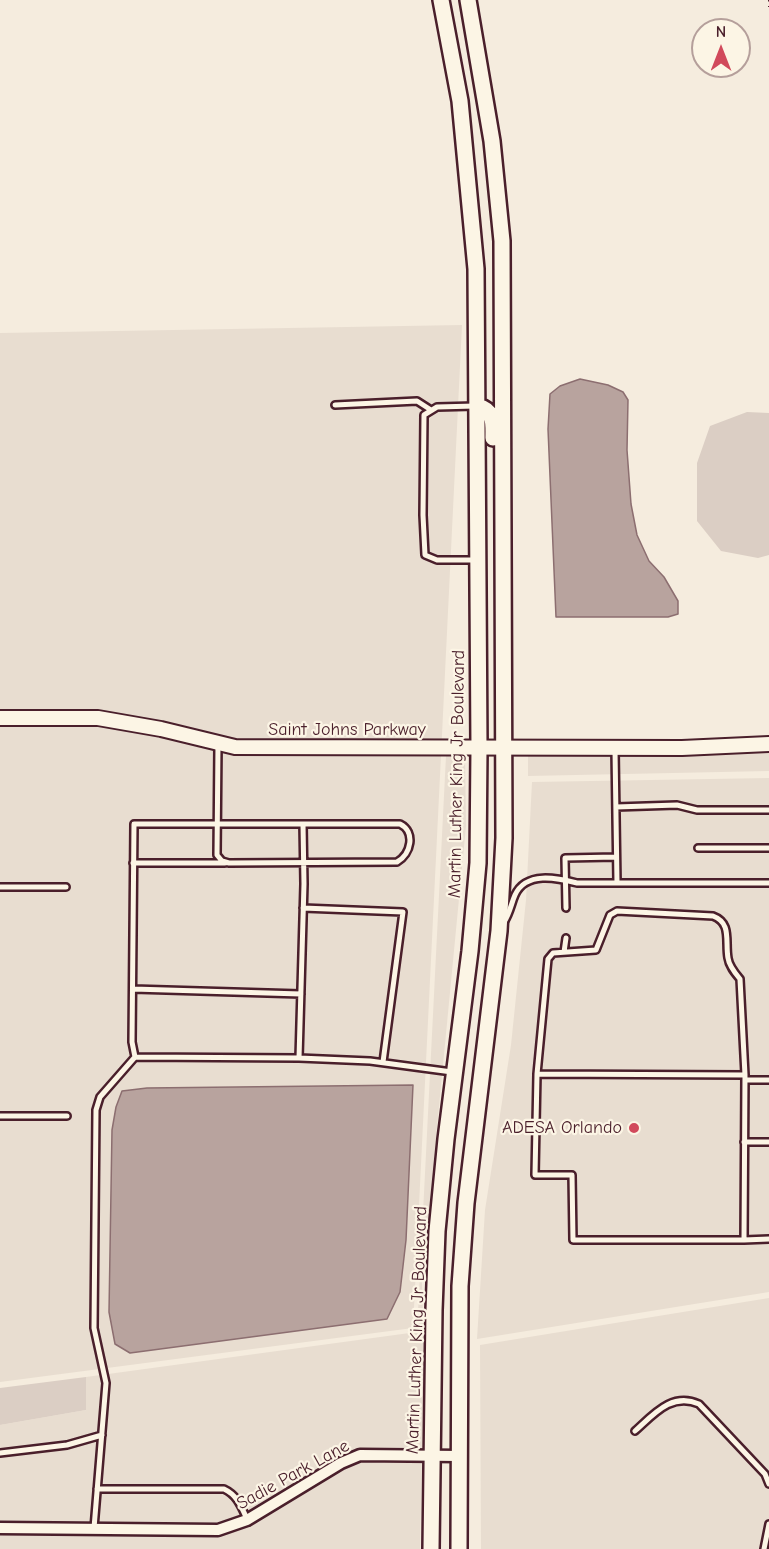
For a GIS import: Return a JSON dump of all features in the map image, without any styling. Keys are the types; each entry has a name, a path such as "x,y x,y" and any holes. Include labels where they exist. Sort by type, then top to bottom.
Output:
{"main road":[{"name":"Martin Luther King Jr Boulevard","path":"431,1549 437,1231 446,1139 470,951 477,863 479,748 476,269 460,101 441,0"},
{"path":"459,1549 460,1275 466,1203 499,931 504,838 502,241 492,141 468,0"},
{"path":"477,406 488,410 493,419 494,502 504,520"},
{"path":"456,1066 485,1043"}],"street":[{"name":"Saint Johns Parkway","path":"0,718 98,718 161,729 235,747 682,748 769,744"},
{"name":"Sadie Park Lane","path":"0,1528 218,1530 247,1520 341,1463 360,1455 459,1456"}],"lane":[{"path":"335,405 417,401 431,411"},
{"path":"477,406 437,407 424,415 423,515 425,555 437,560 478,560"},
{"path":"218,743 217,855 222,861 229,863"},
{"path":"615,748 617,883"},
{"path":"616,807 677,805 697,810 769,810"},
{"path":"134,863 397,862 404,858 409,850 409,832 400,824 134,824 132,1042 135,1057"},
{"path":"299,1058 303,824"},
{"path":"698,848 769,848"},
{"path":"566,908 565,858 616,857"},
{"path":"499,931 511,911 515,894 524,883 538,878 556,878 577,883 769,883"},
{"path":"0,887 66,886"},
{"path":"303,908 403,912 383,1062"},
{"path":"744,1239 745,1077 740,979 731,968 728,958 726,926 721,919 713,916 617,911 610,915 596,950 553,953 548,959 537,1074 535,1175 572,1175 573,1239 744,1239 769,1239"},
{"path":"564,952 566,938"},
{"path":"133,989 301,994"},
{"path":"94,1529 106,1383 94,1328 96,1110 100,1097 135,1057 299,1058 456,1066"},
{"path":"537,1074 745,1077 769,1080"},
{"path":"0,1116 67,1116"},
{"path":"744,1142 769,1142"},
{"path":"635,1431 661,1407 674,1401 690,1400 699,1404 765,1474 769,1484"},
{"path":"0,1453 67,1445 102,1435"},
{"path":"97,1489 224,1489 237,1499 247,1520"},
{"path":"764,1549 769,1524"}],"path":[{"path":"769,0 769,7"}],"shaded area":[{"path":"462,325 413,1328 0,1382 0,333"},
{"path":"580,379 608,385 623,392 628,400 627,450 631,504 637,535 649,561 664,577 678,601 678,614 668,617 556,617 548,429 550,394 560,386"},
{"path":"747,412 769,413 769,555 758,558 721,551 697,521 697,463 710,426"},
{"path":"769,752 769,771 528,776 528,755 682,755"},
{"path":"446,756 465,756 466,826 422,1283 424,1351 420,1549 0,1549 0,1425 86,1410 86,1377 417,1332"},
{"name":"ADESA Orlando","path":"769,778 769,1292 477,1339 485,1210 511,1045 526,900 532,782"},
{"path":"413,1085 406,1240 400,1292 387,1319 130,1353 115,1344 109,1312 112,1130 116,1107 122,1091 147,1088"},
{"path":"769,1298 769,1549 481,1549 480,1345"},
{"path":"86,1377 86,1410 0,1425 0,1388"}],"place":[{"name":"ADESA Orlando","path":"634,1128"}]}
